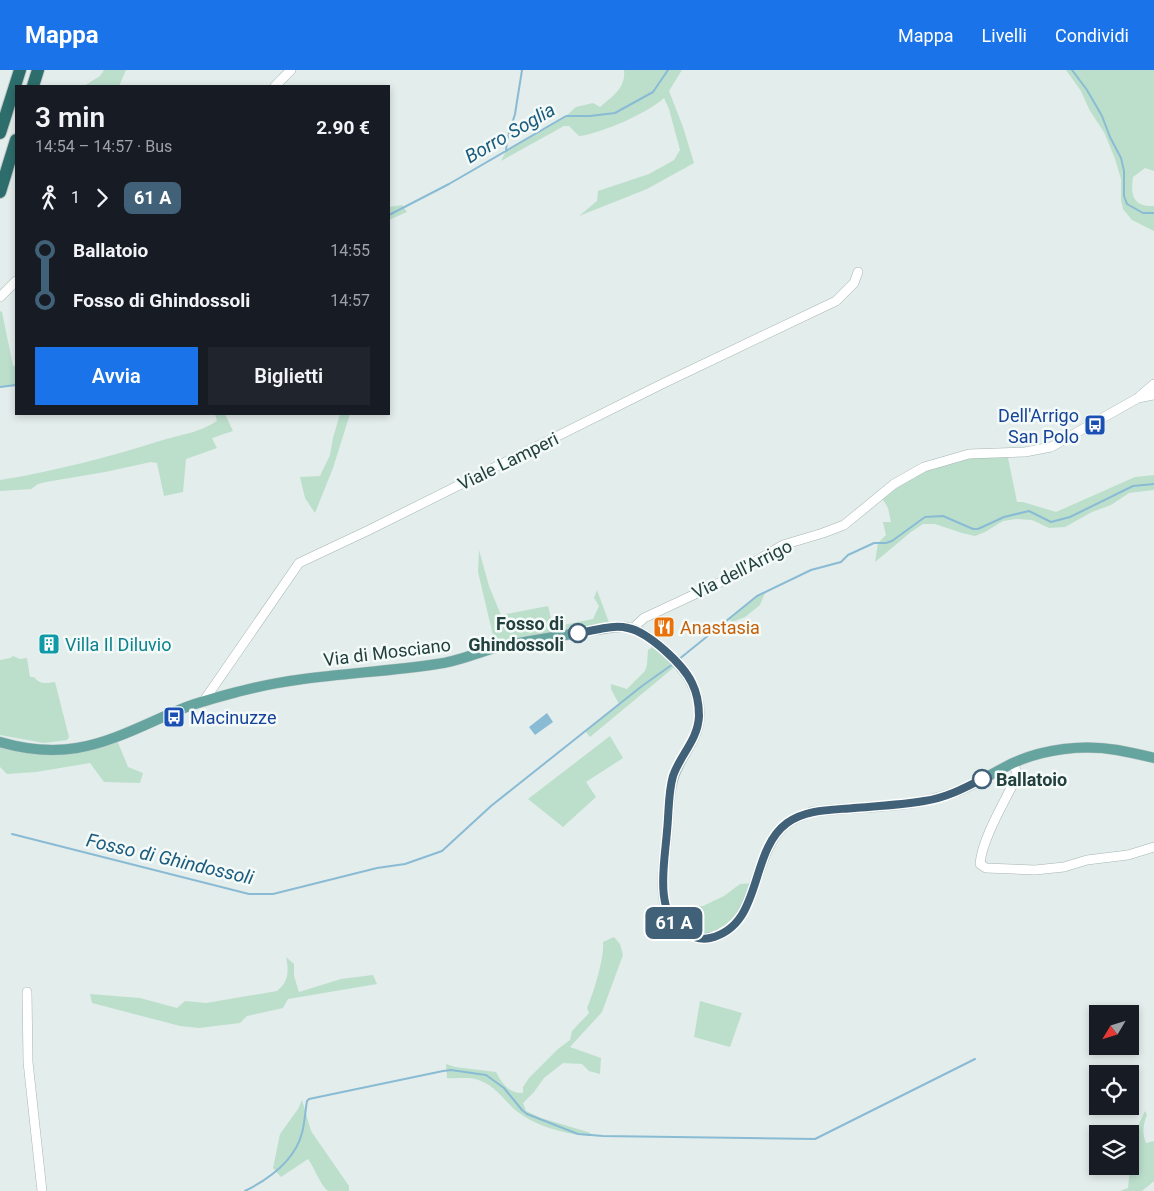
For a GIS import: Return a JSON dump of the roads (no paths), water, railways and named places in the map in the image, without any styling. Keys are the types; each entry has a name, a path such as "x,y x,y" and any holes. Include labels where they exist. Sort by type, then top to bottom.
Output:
{"highway":[{"path":"15,85 20,70"},
{"path":"33,85 38,70"},
{"path":"0,133 15,86"},
{"path":"0,192 15,143"}],"main road":[{"name":"Via di Mosciano","path":"0,742 35,749 60,750 86,746 203,702 281,682 440,664 496,648 605,628 626,627 641,632 651,639 687,675 694,689 699,708 699,718 694,740 673,777 663,888 667,912 680,930 697,938 709,938 720,934 740,918 747,906 764,855 778,832 792,820 812,812 901,804 940,797 958,791 1013,763 1050,752 1091,747 1154,758"}],"street":[{"path":"276,85 291,70"},
{"name":"Viale Lamperi","path":"203,702 299,563 664,383 836,301 854,283 858,272"},
{"path":"0,296 15,282"},
{"path":"1138,398 1154,384"},
{"name":"Via dell'Arrigo","path":"632,629 644,618 721,582 783,545 844,525 894,484 924,467 969,454 1025,452 1051,446 1138,398 1154,395"},
{"path":"1013,763 1017,773 1016,780 992,828 981,856 980,864 986,868 1035,870 1064,867 1087,860 1128,855 1154,847"},
{"path":"27,992 28,1062 42,1191"}],"water":[{"path":"547,713 553,722 535,735 529,727"}],"waterway":[{"path":"506,151 507,140 515,114 522,70"},
{"name":"Borro Soglia","path":"390,214 449,184 566,116 615,113 653,92 668,70"},
{"path":"1072,70 1087,90 1102,116 1121,158 1124,171 1124,196 1127,204 1143,213 1154,213"},
{"name":"Borro Soglia","path":"0,387 15,385"},
{"name":"Fosso di Ghindossoli","path":"678,660 757,596 811,570 841,562 848,555 874,543 892,541 925,517 943,516 973,529 978,529 1004,517 1029,511 1051,522 1070,517 1133,486 1154,484"},
{"name":"Fosso di Ghindossoli","path":"12,834 249,894 273,894 377,868 405,864 442,851 491,806 642,686 673,664"},
{"path":"245,1191 263,1181 280,1168 294,1152 302,1133 307,1101 309,1099 443,1071 451,1070 486,1075 504,1088 527,1114 578,1134 815,1139 975,1059"}],"place":[{"name":"Dell'Arrigo San Polo","path":"1095,425"},
{"name":"Anastasia","path":"664,627"},
{"name":"Fosso di Ghindossoli","path":"578,633"},
{"name":"Villa Il Diluvio","path":"49,644"},
{"name":"Macinuzze","path":"174,717"},
{"name":"Ballatoio","path":"982,779"}]}
